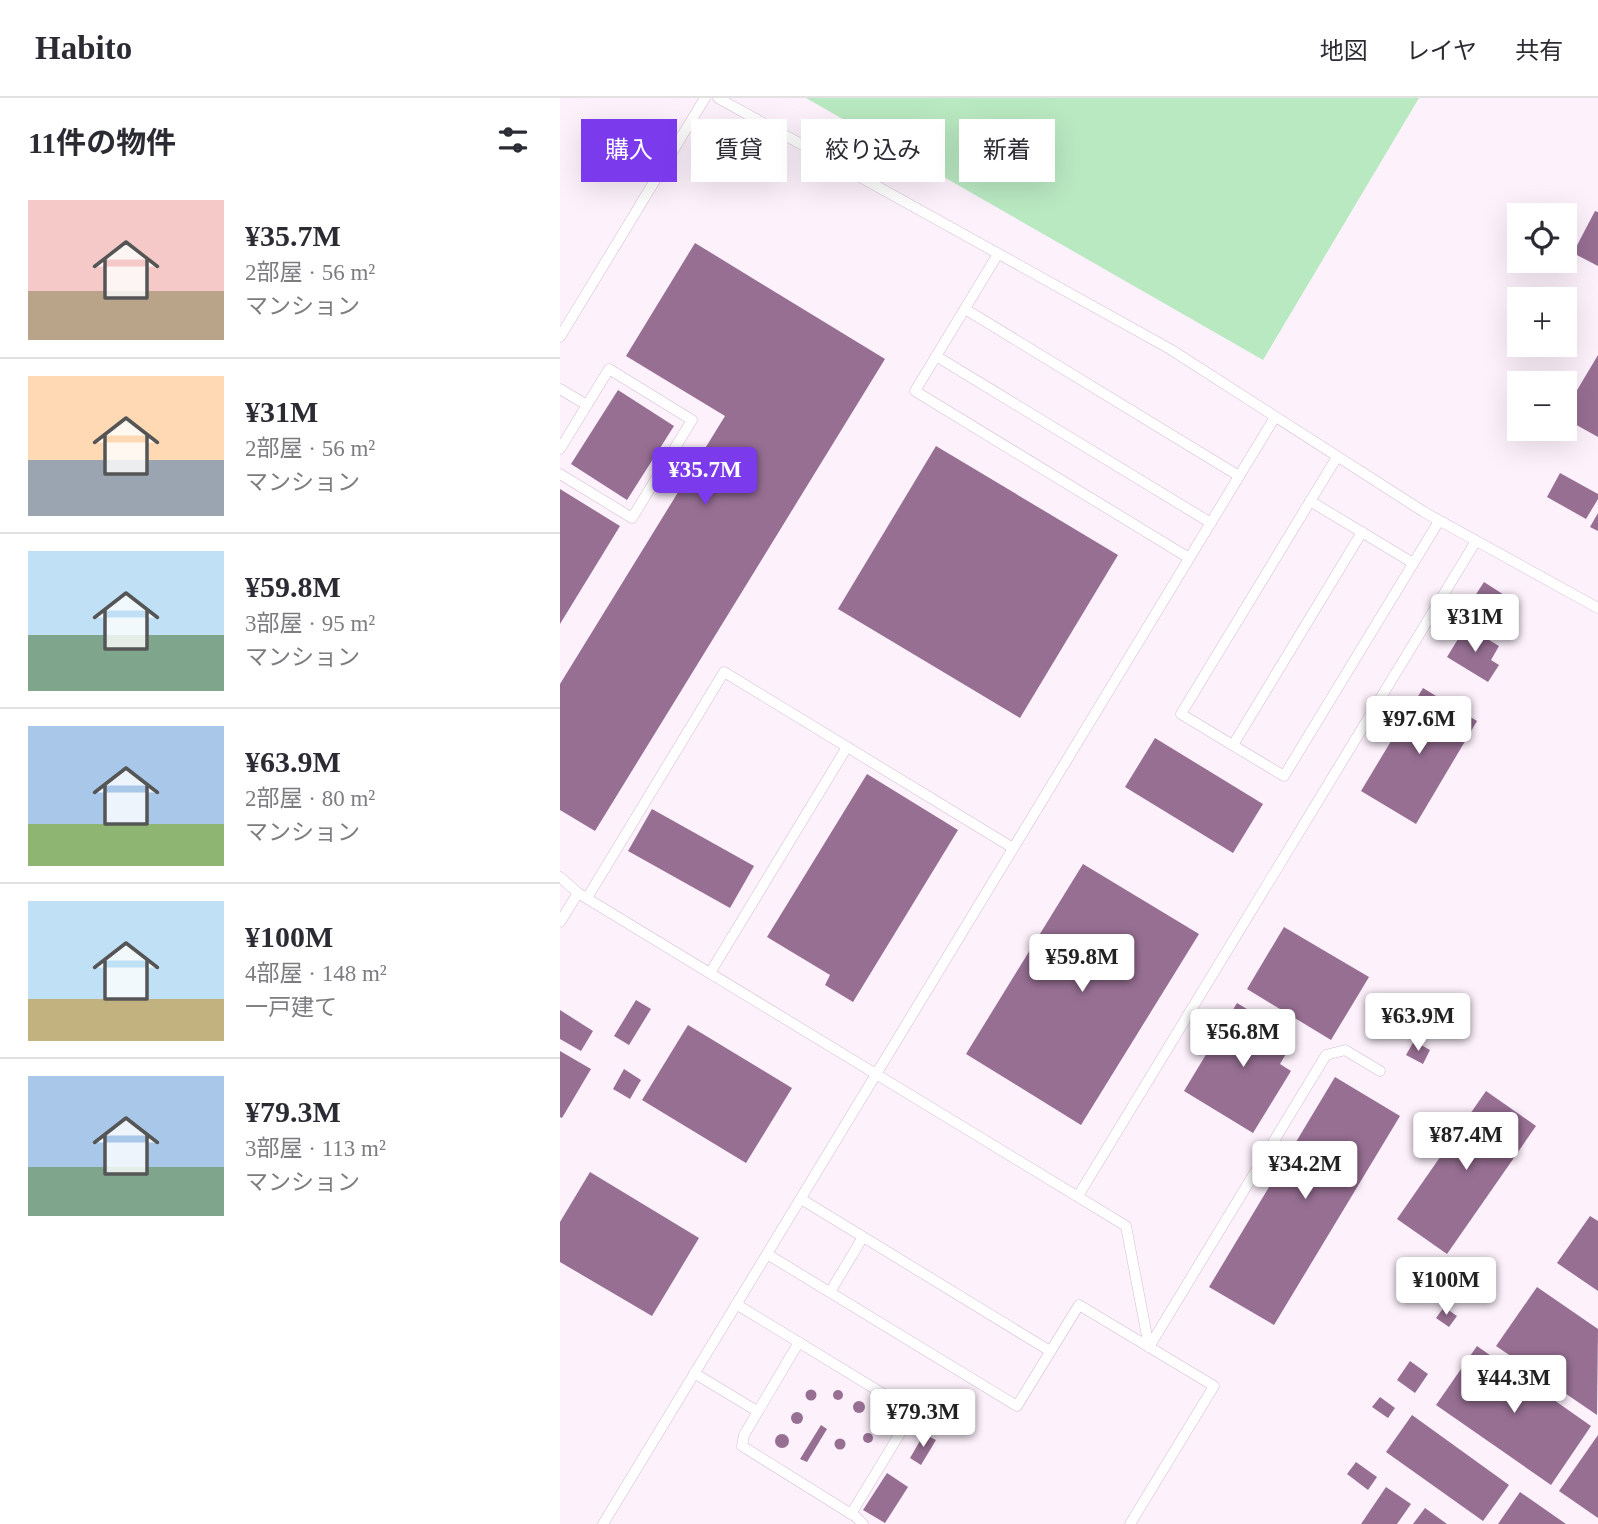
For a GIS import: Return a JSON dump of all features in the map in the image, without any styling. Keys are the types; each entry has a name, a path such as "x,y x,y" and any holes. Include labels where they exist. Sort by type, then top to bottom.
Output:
{"lane":[{"path":"560,337 705,98"},
{"path":"718,98 1170,349 1439,521 1598,608"},
{"path":"998,254 915,391 1189,558"},
{"path":"965,309 1239,476"},
{"path":"936,356 1211,523"},
{"path":"560,449 609,369 692,419 632,518 560,474"},
{"path":"560,389 587,405"},
{"path":"603,1524 1275,417"},
{"path":"1337,457 1181,714 1284,776 1439,521"},
{"path":"1310,501 1413,563"},
{"path":"1233,745 1362,532"},
{"path":"1078,1196 1476,541"},
{"path":"560,922 582,895 724,672 1013,848"},
{"path":"710,973 847,747"},
{"path":"560,877 582,895 1126,1226 1149,1347"},
{"path":"1149,1347 1326,1055 1345,1050 1380,1071"},
{"path":"800,1199 1051,1350"},
{"path":"830,1292 863,1237"},
{"path":"767,1254 1017,1406 1079,1304 1214,1387 1130,1524"},
{"path":"736,1304 913,1412 851,1514"},
{"path":"799,1342 741,1439 743,1448 863,1524"},
{"path":"694,1373 757,1411"}],"shaded area":[{"path":"806,98 1419,98 1263,360 945,178 945,119 843,119"}],"building":[{"path":"1595,211 1598,212 1598,266 1577,255 1577,245"},
{"path":"695,243 885,359 595,831 560,810 560,684 725,416 626,356"},
{"path":"1598,355 1598,437 1577,425 1577,390"},
{"path":"618,390 674,426 627,500 571,464"},
{"path":"936,446 1118,555 1020,718 838,609"},
{"path":"1560,473 1598,494 1598,499 1586,519 1547,497"},
{"path":"560,489 620,526 560,624"},
{"path":"1598,513 1598,531 1590,527"},
{"path":"1484,582 1512,600 1498,623 1469,605"},
{"path":"1466,626 1499,646 1491,660 1499,665 1488,682 1447,657"},
{"path":"1423,688 1477,721 1416,824 1361,791"},
{"path":"1155,738 1263,804 1233,853 1125,787"},
{"path":"867,774 958,830 853,1002 825,985 830,975 767,937"},
{"path":"652,809 754,866 730,908 628,851"},
{"path":"1083,864 1199,934 1081,1125 966,1054"},
{"path":"1284,927 1369,977 1331,1040 1247,989"},
{"path":"636,1000 651,1009 629,1045 614,1036"},
{"path":"1237,1003 1295,1038 1280,1064 1291,1071 1253,1133 1184,1091"},
{"path":"560,1010 593,1031 581,1051 560,1039"},
{"path":"688,1025 792,1088 746,1163 642,1100"},
{"path":"1414,1041 1430,1050 1423,1064 1406,1055"},
{"path":"560,1051 591,1069 562,1118 560,1117"},
{"path":"624,1069 641,1080 630,1099 613,1089"},
{"path":"1335,1077 1400,1116 1274,1325 1209,1287"},
{"path":"1486,1091 1536,1126 1447,1254 1397,1219"},
{"path":"590,1172 699,1238 652,1316 560,1262 560,1222"},
{"path":"1590,1216 1598,1221 1598,1291 1557,1263"},
{"path":"1537,1287 1598,1329 1597,1415 1496,1346"},
{"path":"1444,1307 1457,1316 1449,1327 1436,1318"},
{"path":"1477,1346 1591,1426 1551,1485 1436,1405"},
{"path":"1410,1361 1428,1374 1415,1393 1397,1380"},
{"path":"811,1390 815,1391 815,1399 811,1400 807,1399 806,1395 807,1391"},
{"path":"838,1390 842,1391 842,1399 838,1400 834,1399 833,1395 834,1391"},
{"path":"1380,1397 1395,1408 1388,1418 1372,1407"},
{"path":"859,1401 865,1407 859,1413 853,1407"},
{"path":"792,1413 802,1413 802,1423 792,1423"},
{"path":"880,1414 884,1415 884,1423 880,1424 876,1423 875,1419 876,1415"},
{"path":"1412,1415 1509,1485 1483,1521 1386,1452"},
{"path":"821,1425 827,1429 807,1462 800,1459"},
{"path":"868,1433 872,1434 872,1442 868,1443 864,1442 863,1438 864,1434"},
{"path":"782,1434 787,1436 787,1446 782,1448 777,1446 775,1441 777,1436"},
{"path":"924,1434 936,1440 921,1465 910,1458"},
{"path":"1598,1435 1598,1518 1559,1491"},
{"path":"840,1439 844,1440 844,1448 840,1449 836,1448 835,1444 836,1440"},
{"path":"1356,1462 1377,1477 1368,1490 1347,1474"},
{"path":"887,1473 908,1487 885,1523 863,1510"},
{"path":"1386,1487 1411,1504 1397,1524 1361,1524"},
{"path":"1520,1492 1566,1524 1498,1524"},
{"path":"1425,1508 1447,1524 1413,1524"}]}
